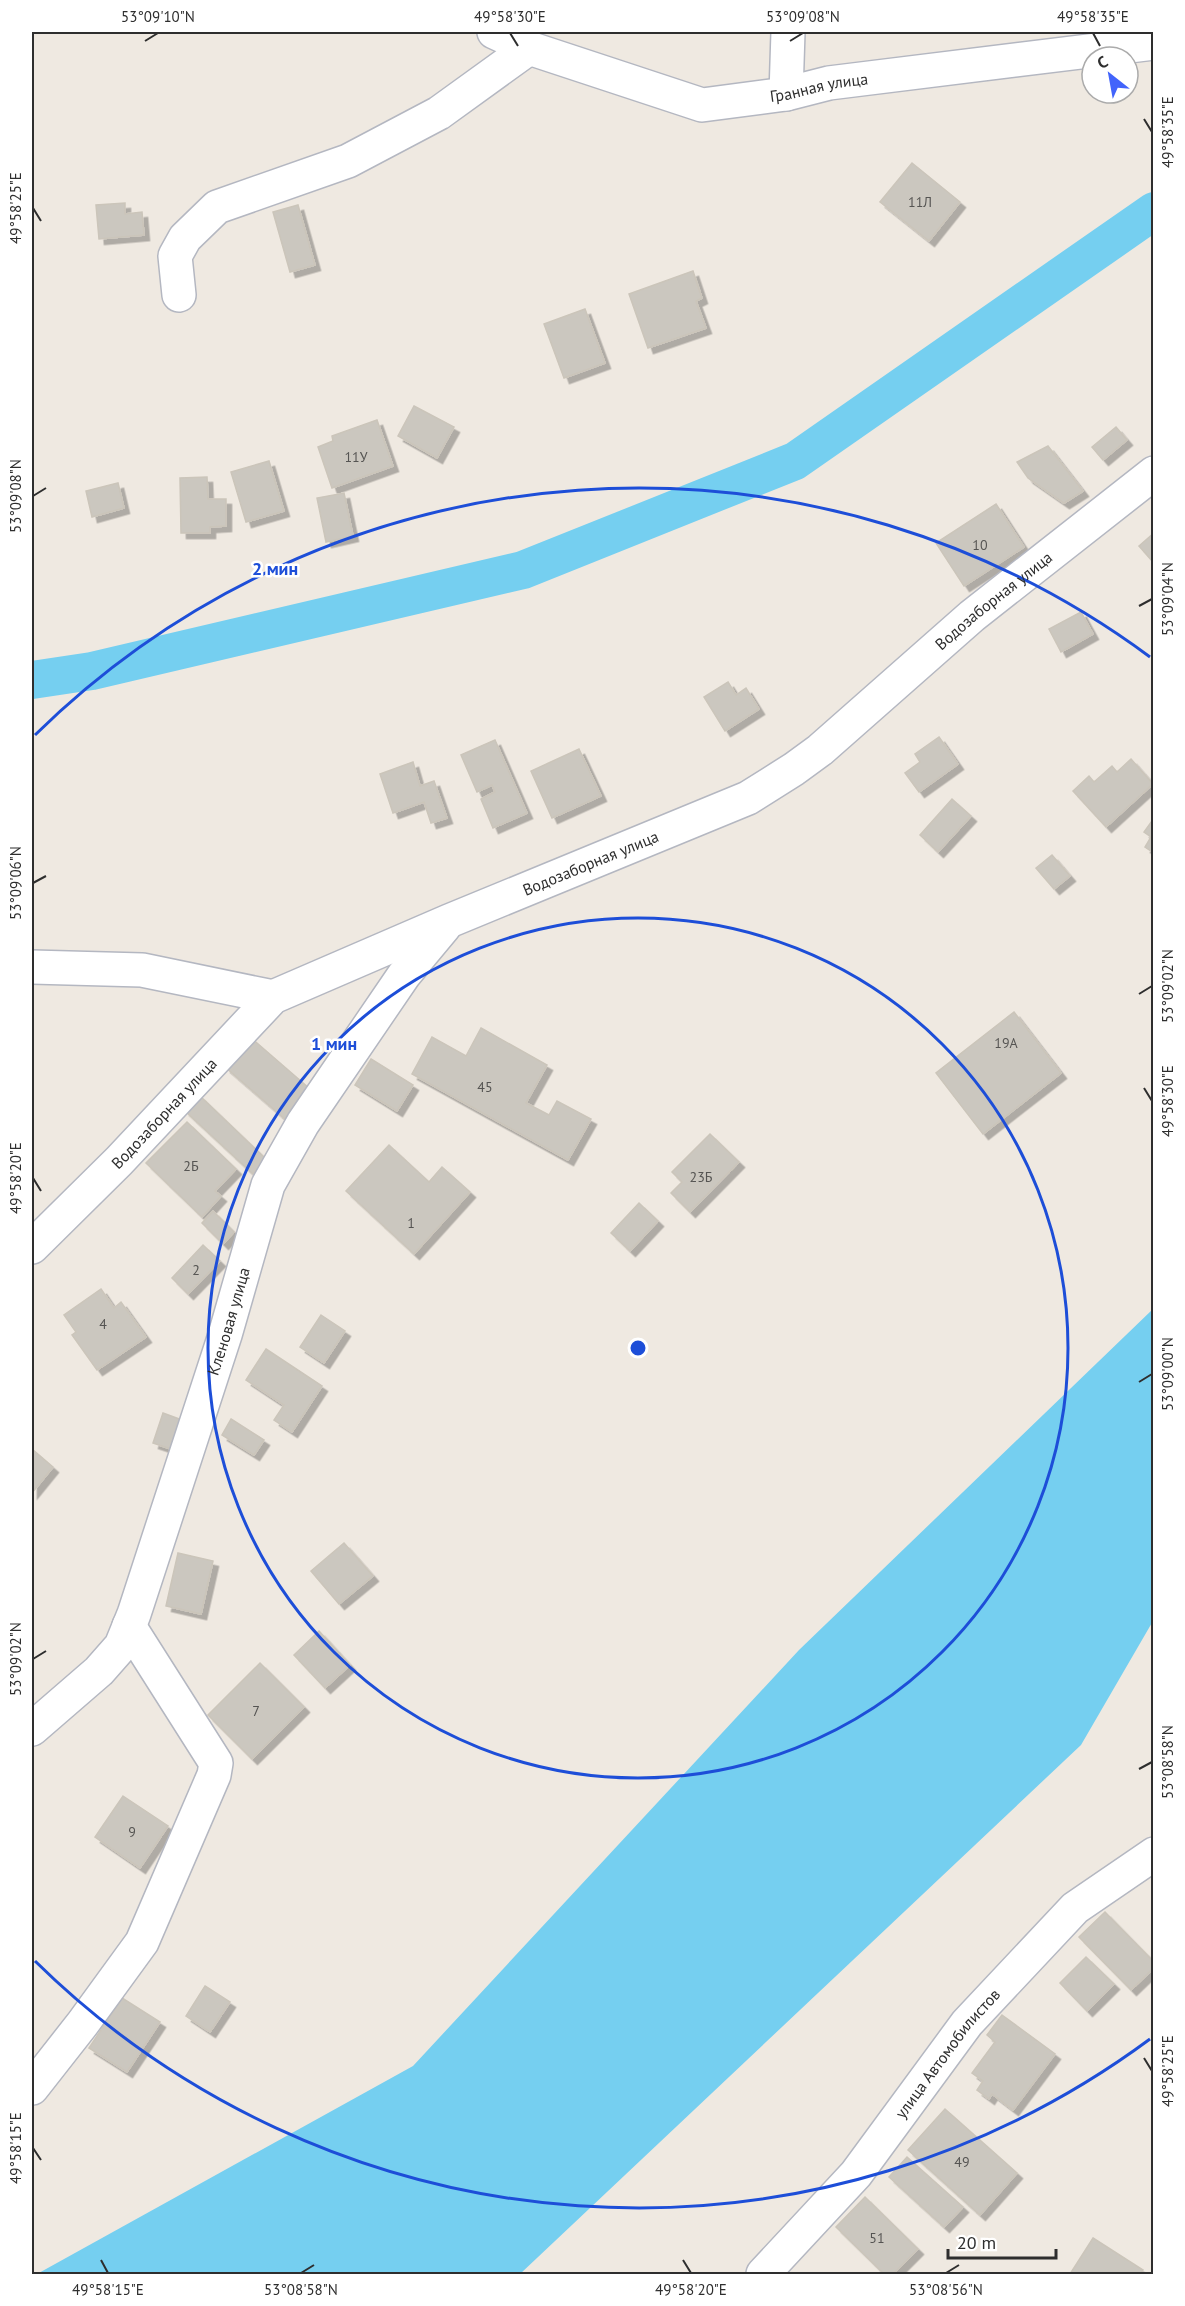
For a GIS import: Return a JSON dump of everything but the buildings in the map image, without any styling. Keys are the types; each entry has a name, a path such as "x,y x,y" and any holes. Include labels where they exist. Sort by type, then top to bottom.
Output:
{"street":[{"name":"Гранная улица","path":"494,32 529,48 702,105 786,94 829,83 1154,44"},
{"path":"786,94 788,32"},
{"path":"179,295 175,256 185,238 217,207 348,161 439,113 529,48"},
{"name":"Водозаборная улица","path":"32,1247 119,1161 273,997 449,921 748,798 820,750 972,616 1154,473"},
{"name":"Кленовая улица","path":"32,1729 99,1671 121,1646 225,1335 268,1185 303,1123 397,985 449,921"},
{"path":"32,967 142,970 273,997"},
{"path":"32,2088 142,1942 215,1769 216,1763 129,1626"},
{"name":"улица Автомобилистов","path":"763,2274 856,2174 974,2014 1075,1908 1154,1854"}],"water":[{"path":"1153,1309 1153,1621 1081,1745 520,2274 37,2274 413,2066 799,1650"}],"waterway":[{"path":"32,680 92,671 523,570 795,461 1154,211"}]}
